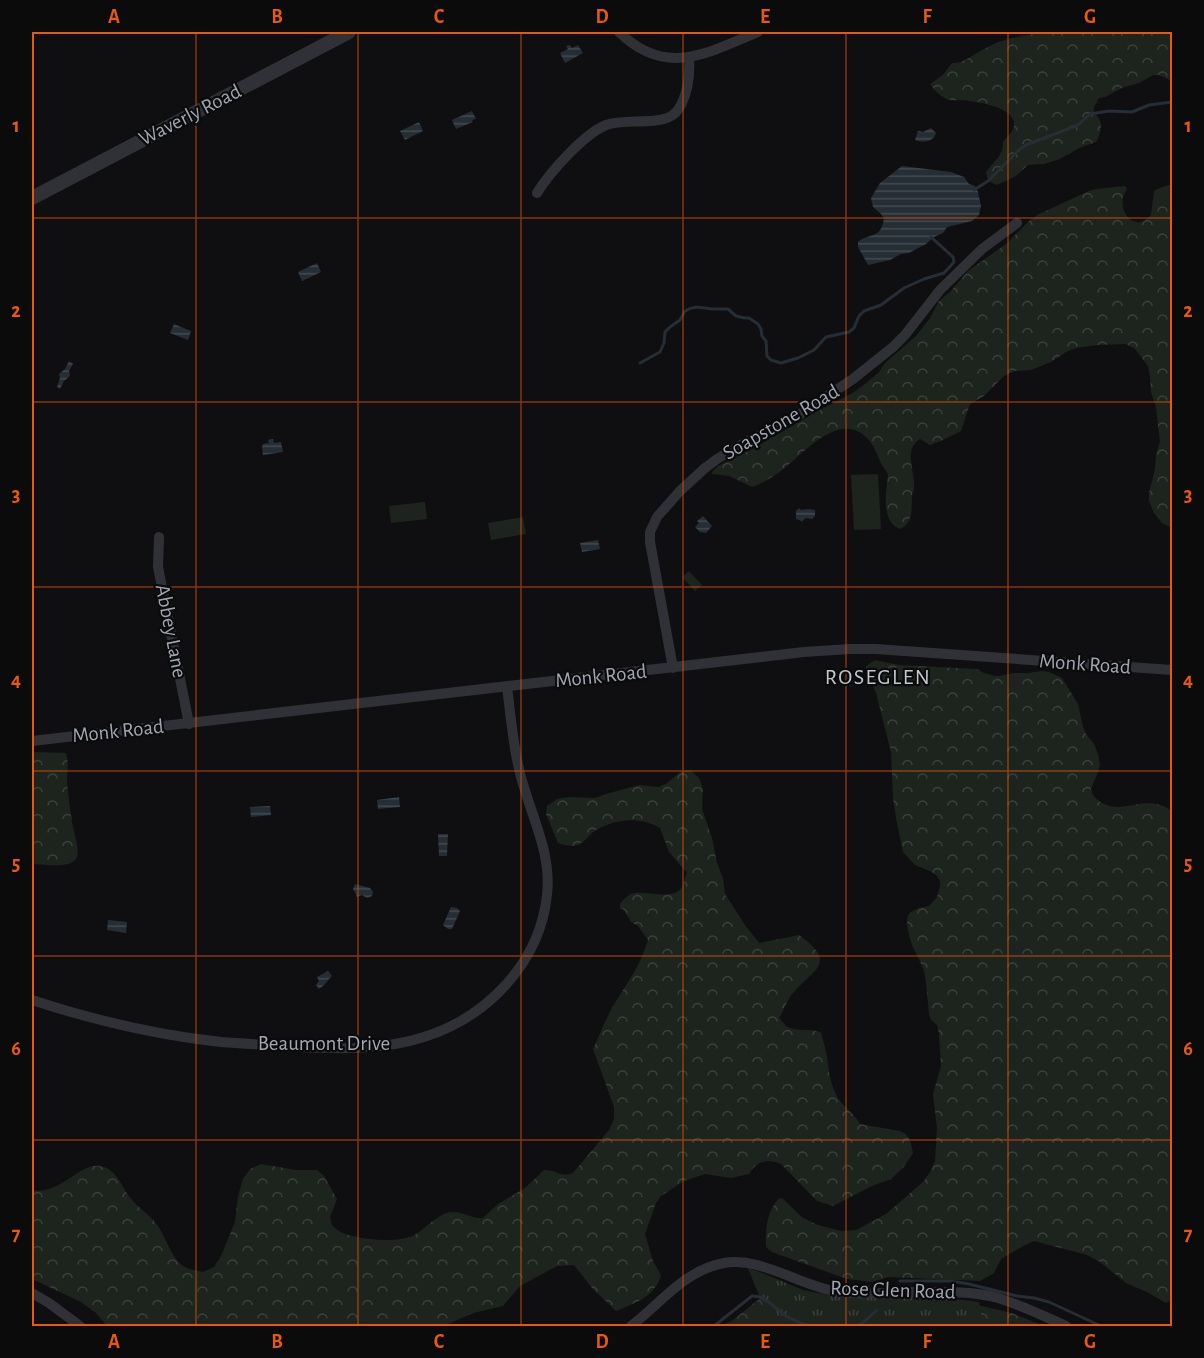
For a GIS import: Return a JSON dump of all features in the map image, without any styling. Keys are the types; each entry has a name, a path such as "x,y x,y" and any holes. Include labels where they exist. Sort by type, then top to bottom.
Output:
{"street":[{"name":"Waverly Road","path":"32,198 349,32"},
{"path":"619,32 647,52 668,58 689,58 710,52 758,32"},
{"path":"537,193 561,163 589,137 605,126 624,122 660,120 678,111 689,77 689,58"},
{"name":"Soapstone Road","path":"673,668 650,542 650,532 657,517 687,484 717,459 796,417 853,379 899,341 940,290 982,249 1017,223"},
{"name":"Abbey Lane","path":"159,537 158,567 189,724"},
{"name":"Monk Road","path":"32,741 815,651 864,648 1173,670"},
{"name":"Beaumont Drive","path":"32,1000 106,1021 182,1036 313,1047 371,1047 410,1041 447,1028 478,1010 508,983 528,956 543,921 548,892 543,848 520,773 507,687"},
{"name":"Rose Glen Road","path":"631,1326 688,1278 709,1267 736,1261 762,1266 834,1291 853,1293 937,1292 998,1298 1066,1326"},
{"path":"32,1293 80,1326"}],"green space":[{"path":"1045,32 1172,32 1172,81 1159,75 1153,75 1139,83 1099,98 1094,107 1094,113 1101,126 1096,142 1079,148 1060,159 1044,164 1028,165 1016,176 997,185 988,181 986,172 1000,155 1003,142 1012,131 1014,123 1011,117 1005,111 987,104 947,99 937,93 930,84 943,75 952,63 965,60 993,44 1015,37"},
{"path":"1172,184 1172,528 1162,523 1154,513 1149,501 1160,442 1148,366 1135,349 1126,344 1076,348 1031,370 1015,371 1004,376 984,396 970,404 961,431 930,445 920,439 915,443 911,454 914,490 911,515 908,523 900,529 894,526 886,510 888,476 870,441 857,431 838,430 819,439 775,475 752,487 729,476 712,474 718,466 756,447 865,384 916,336 930,318 939,301 968,271 1006,244 1039,214 1089,191 1125,186 1127,189 1123,197 1124,211 1133,221 1139,222 1151,215 1154,191"},
{"path":"878,474 881,529 854,530 851,475"},
{"path":"425,502 427,519 391,523 389,506"},
{"path":"523,517 526,534 491,540 488,523"},
{"path":"689,571 702,585 695,591 682,577"},
{"path":"875,660 899,665 977,669 995,676 1041,671 1062,678 1078,704 1083,727 1098,754 1100,765 1091,789 1095,797 1105,805 1117,807 1150,803 1172,811 1172,1300 1166,1303 1126,1283 1100,1262 1087,1255 1034,1241 1001,1259 994,1273 980,1281 888,1277 872,1282 847,1279 772,1252 766,1247 771,1210 778,1199 782,1198 803,1218 818,1225 841,1231 856,1230 886,1214 923,1182 935,1161 937,1128 933,1094 941,1066 939,1034 937,1025 931,1020 929,1014 924,970 912,945 907,922 911,912 929,906 937,897 940,881 932,872 915,865 903,852 893,799 891,752 876,693 866,670 866,666"},
{"path":"32,752 66,753 68,797 78,851 76,859 68,864 32,864"},
{"path":"690,770 699,778 703,789 702,809 723,878 725,894 745,925 759,943 799,935 818,954 820,961 818,967 790,997 779,1018 790,1028 821,1033 835,1093 860,1124 903,1132 911,1143 913,1153 904,1167 891,1179 833,1206 817,1201 781,1164 771,1161 755,1166 749,1174 731,1178 705,1174 684,1181 661,1196 656,1203 645,1234 653,1261 661,1275 658,1283 643,1298 616,1311 593,1289 574,1265 557,1266 520,1286 503,1306 473,1313 444,1326 107,1326 96,1313 81,1302 32,1279 32,1190 42,1191 51,1188 92,1166 100,1166 114,1173 131,1199 158,1227 177,1261 189,1269 203,1272 214,1267 221,1256 235,1222 238,1196 243,1179 250,1169 261,1164 296,1170 317,1170 324,1176 337,1199 330,1217 332,1225 340,1232 380,1240 410,1237 447,1213 456,1212 483,1218 498,1204 525,1188 544,1170 573,1173 609,1130 614,1119 614,1107 593,1049 610,1011 637,967 648,940 620,908 620,904 631,894 672,894 682,887 687,873 669,852 660,828 652,824 636,820 611,823 596,830 580,844 568,846 558,843 546,814 547,806 557,799 595,798 639,785 659,787 682,771"},
{"path":"748,1268 803,1290 828,1295 938,1297 979,1302 983,1326 743,1326 766,1313"},
{"path":"763,1296 842,1301 959,1301 1012,1313 1044,1326 721,1326 733,1320"}],"shaded area":[{"path":"570,45 572,48 578,45 583,53 565,63 560,53 568,49 566,46"},
{"path":"472,111 476,119 456,129 452,120"},
{"path":"419,122 423,131 405,140 400,131"},
{"path":"931,128 936,133 933,138 924,141 915,140 918,131 923,132"},
{"path":"902,166 951,172 964,177 969,184 975,186 978,192 981,206 979,215 972,221 947,227 943,233 909,253 868,265 858,247 858,242 878,233 884,218 873,207 871,198 880,183"},
{"path":"317,263 321,272 302,281 298,272"},
{"path":"174,324 191,331 188,340 170,333"},
{"path":"69,361 73,364 69,371 70,376 60,389 57,387 59,374"},
{"path":"273,439 274,443 281,442 283,452 263,455 263,444"},
{"path":"799,508 815,510 815,516 802,521 796,519 796,511"},
{"path":"703,516 712,526 706,533 700,532 695,527 699,523 697,521"},
{"path":"598,540 600,549 582,552 580,543"},
{"path":"399,797 400,807 378,809 377,800"},
{"path":"270,806 271,815 251,817 250,807"},
{"path":"438,834 448,834 447,856 439,856"},
{"path":"355,884 370,888 373,892 372,896 357,897 353,889"},
{"path":"451,907 460,911 452,929 448,929 443,925"},
{"path":"108,920 127,922 126,933 107,930"},
{"path":"328,971 332,976 319,989 316,985 319,981 317,977"}],"waterway":[{"path":"974,190 988,181 1026,145 1078,125 1090,114 1109,111 1132,112 1149,105 1172,102"},
{"path":"640,363 660,352 665,332 680,320 685,311 697,307 728,309 736,316 749,318 758,324 766,341 767,356 771,360 781,363 798,358 814,350 826,337 849,332 864,311 881,305 904,288 944,273 954,262 953,257 931,237"},
{"path":"900,1281 950,1281 1034,1298 1049,1302 1101,1326"},
{"path":"714,1326 752,1296 762,1298 786,1316 809,1326"},
{"path":"857,1326 877,1310"}],"district":[{"name":"ROSEGLEN","path":"878,677"}]}
